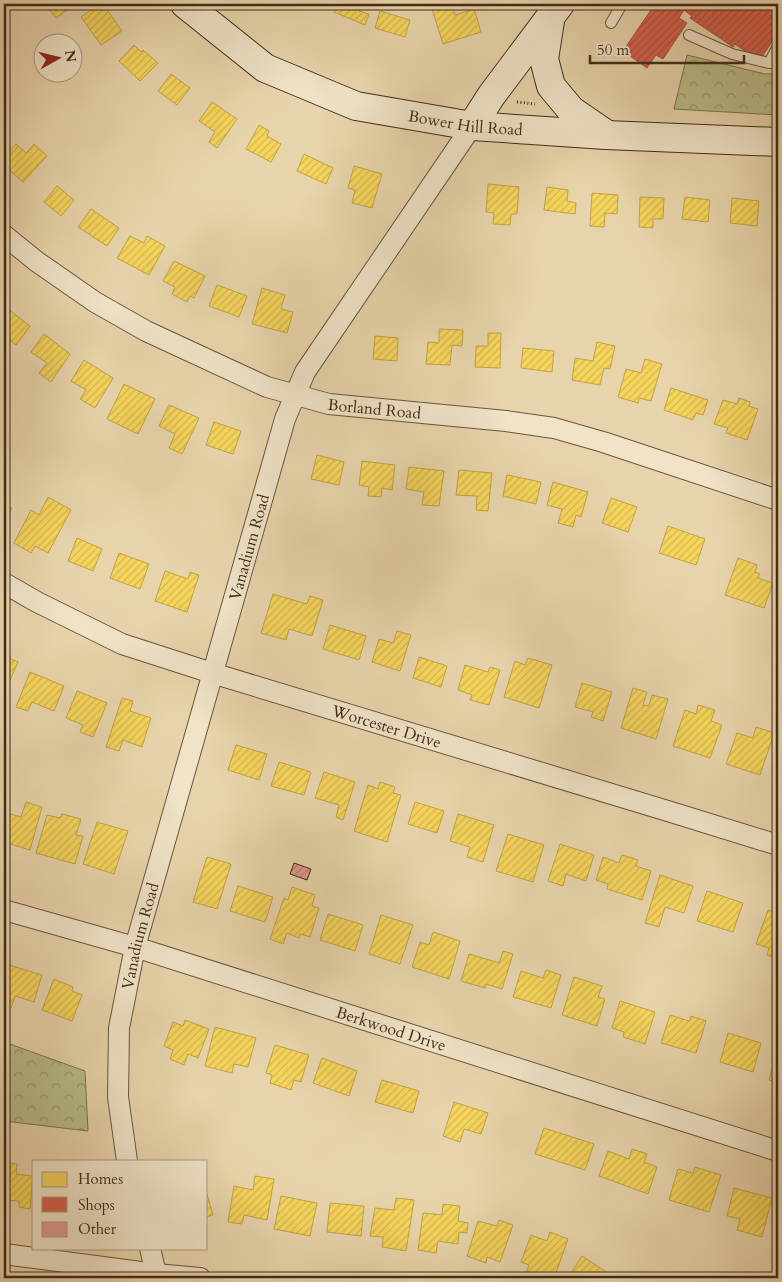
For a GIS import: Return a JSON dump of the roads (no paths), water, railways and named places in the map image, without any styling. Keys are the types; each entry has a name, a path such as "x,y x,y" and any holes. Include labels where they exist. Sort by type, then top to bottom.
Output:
{"main road":[{"name":"Bower Hill Road","path":"184,4 265,68 356,106 472,126 778,142"},
{"name":"Vanadium Road","path":"472,126 491,96 555,11"},
{"path":"555,11 544,59 551,86 571,110 606,134"}],"street":[{"name":"Vanadium Road","path":"127,1160 118,1098 120,1028 135,947 285,419 305,372 472,126"},
{"name":"Borland Road","path":"4,235 36,261 95,302 146,331 266,387 329,404 506,421 554,428 603,442 778,500"},
{"name":"Worcester Drive","path":"4,583 37,602 122,644 778,845"},
{"name":"Berkwood Drive","path":"4,910 135,947 778,1151"},
{"path":"151,1250 158,1276"},
{"path":"4,1254 158,1276 200,1278"}],"lane":[{"path":"611,23 622,4"},
{"path":"689,35 732,54 774,63 778,46"}]}
